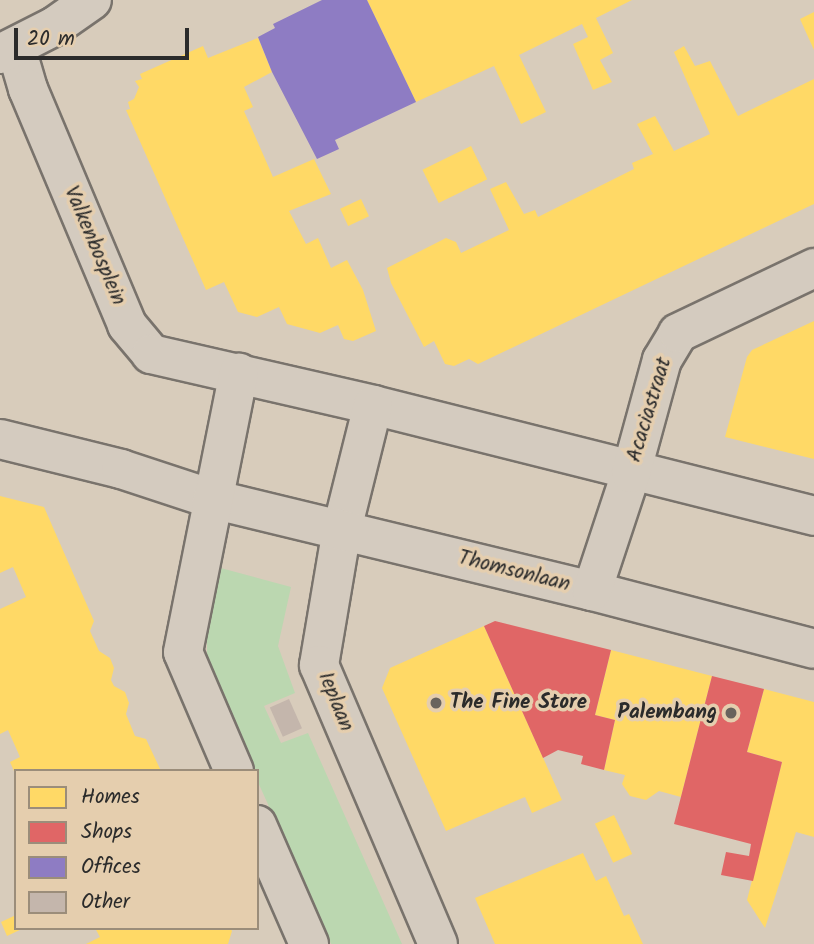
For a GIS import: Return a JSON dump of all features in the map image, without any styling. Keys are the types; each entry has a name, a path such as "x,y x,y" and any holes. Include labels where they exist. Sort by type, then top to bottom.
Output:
{"street":[{"path":"8,51 92,0"},
{"name":"Valkenbosplein","path":"8,51 28,89 127,325 151,354 239,373"},
{"name":"Acaciastraat","path":"592,591 631,473 662,360 678,333 814,268"},
{"path":"233,769 184,652 212,499 239,373 373,405 631,473 814,516"},
{"name":"Ieplaan","path":"373,405 342,529 319,665 438,944"},
{"path":"0,439 121,469 212,499"},
{"name":"Thomsonlaan","path":"212,499 592,591 814,649"},
{"path":"259,830 309,944"}],"green space":[{"path":"217,567 291,587 278,646 295,693 264,706 281,743 308,733 402,944 331,944 259,784 259,769 252,769 214,684 207,655 207,618"}],"building: Homes":[{"path":"367,0 632,0 596,18 613,53 600,60 612,82 593,90 573,44 588,37 582,24 519,55 546,112 521,124 494,66 416,102"},
{"path":"814,12 814,50 800,19"},
{"path":"258,38 272,72 244,87 253,107 244,111 273,177 314,159 331,194 289,211 306,244 318,238 331,268 347,260 363,290 376,331 353,341 344,339 338,325 320,333 287,324 279,307 257,317 238,312 224,282 206,290 126,110 130,109 128,102 134,99 139,87 135,81 142,79 140,74 203,46 208,58"},
{"path":"684,46 695,66 710,61 738,116 814,79 814,204 478,364 469,359 454,366 445,364 434,341 424,347 391,283 387,268 446,238 456,242 461,253 509,230 490,189 506,182 524,214 535,210 538,217 634,169 632,163 653,154 637,124 655,116 674,151 710,134 674,52"},
{"path":"471,146 487,179 439,203 422,170"},
{"path":"361,199 369,216 348,226 340,209"},
{"path":"814,321 814,459 725,437 747,357 752,350"},
{"path":"0,496 44,507 94,621 90,631 99,651 110,658 114,668 111,680 114,686 125,692 129,703 126,714 135,736 146,739 160,769 14,771 10,762 20,757 8,730 0,734 0,609 26,597 13,567 0,573"},
{"path":"484,626 562,800 532,813 525,797 446,831 382,688 390,668"},
{"path":"611,650 712,676 681,797 659,791 646,800 630,796 622,784 625,775 604,770 615,720 595,715"},
{"path":"764,689 814,702 814,837 796,832 765,928 747,900 782,762 747,752"},
{"path":"614,815 632,854 613,863 595,824"},
{"path":"583,853 596,881 606,876 624,916 629,914 643,944 495,944 475,898"},
{"path":"14,916 14,930 20,930 7,936 1,922"},
{"path":"96,930 232,931 228,944 86,944 100,937"}],"building: Shops":[{"path":"495,621 611,650 595,715 615,720 604,770 581,764 583,756 558,750 543,758 484,626"},
{"path":"712,676 764,689 747,752 782,762 753,881 721,875 726,852 749,856 751,844 674,824"}],"building: Offices":[{"path":"322,0 367,0 416,102 335,140 339,149 317,159 272,72 258,37 275,28 273,24"}],"building: Other":[{"path":"289,699 302,728 283,737 270,708"}],"place":[{"name":"The Fine Store","path":"436,703"},
{"name":"Palembang","path":"731,713"}]}
